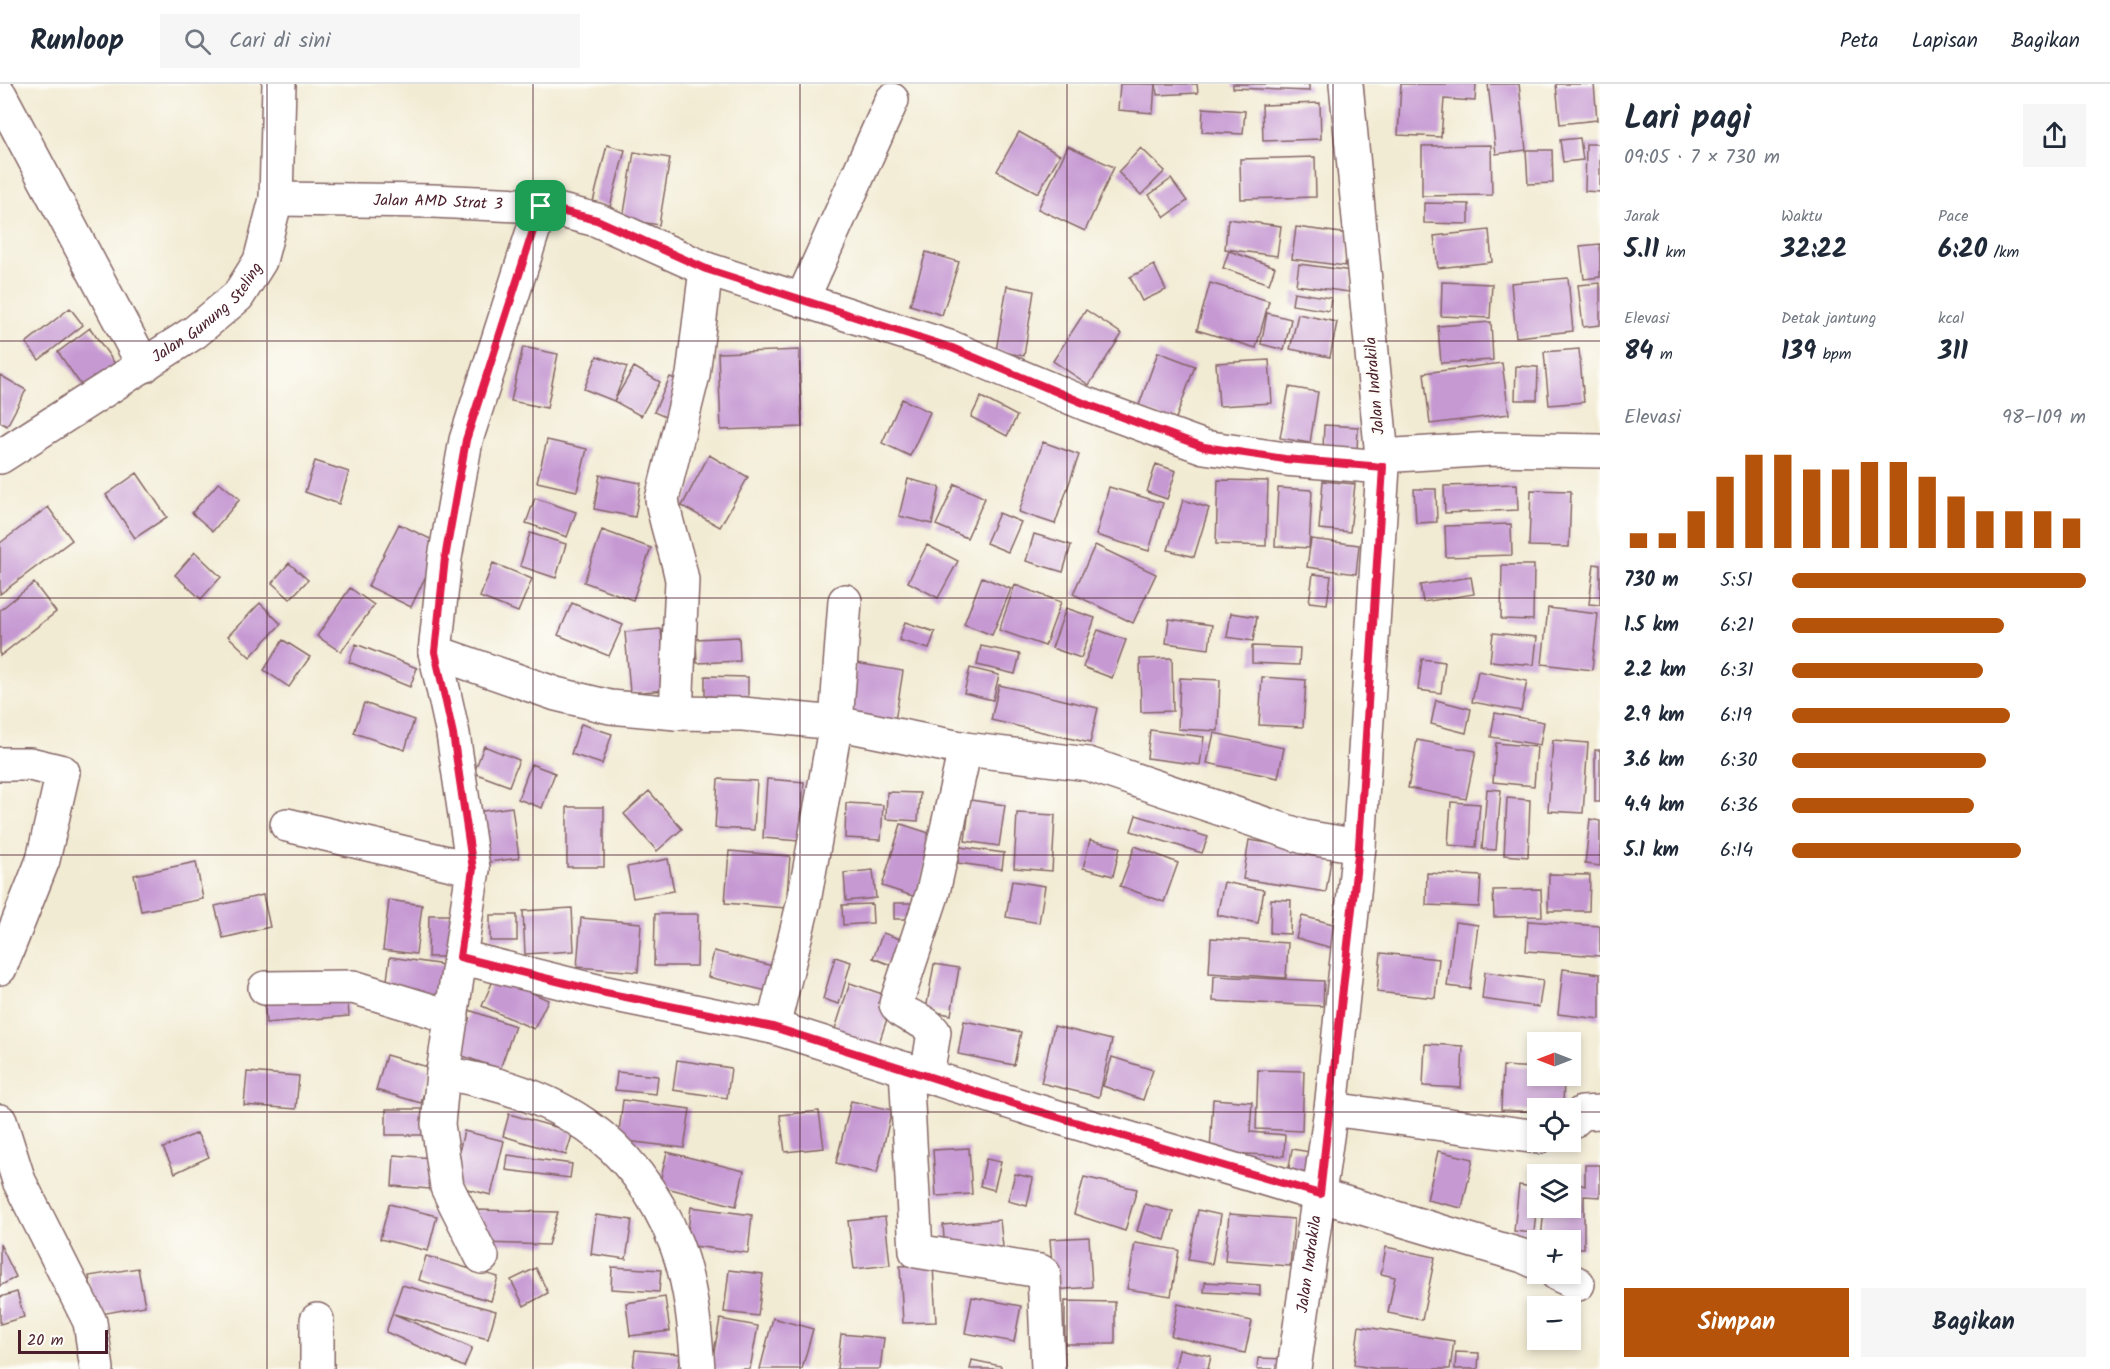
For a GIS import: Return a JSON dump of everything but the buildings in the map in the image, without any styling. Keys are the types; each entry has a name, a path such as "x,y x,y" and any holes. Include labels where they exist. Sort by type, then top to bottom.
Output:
{"street":[{"name":"Jalan Gunung Steling","path":"0,457 195,332 238,296 260,261 276,199 279,84"},
{"name":"Jalan Indrakila","path":"1294,1369 1331,1109 1359,846 1382,462 1346,84"},
{"path":"0,95 144,366"},
{"path":"802,300 892,100"},
{"name":"Jalan AMD Strat 3","path":"276,199 433,201 541,206 597,220 706,269 952,348 1086,404 1204,447 1285,459 1382,462 1492,449 1600,451"},
{"path":"482,1257 447,1187 438,1124 443,1073 473,869 453,734 435,652 445,558 466,440 541,206"},
{"path":"676,713 682,580 665,519 662,499 693,375 706,269"},
{"path":"773,1027 804,901 836,723 845,601"},
{"path":"435,652 556,694 610,707 676,713 742,714 836,723 965,749 1088,764 1304,837 1359,846"},
{"path":"965,749 933,892 896,1004 901,1012 923,1020 934,1032 916,1073 916,1251 1040,1271 1044,1274 1048,1369"},
{"path":"0,764 30,764 63,771 43,860 0,968"},
{"path":"287,825 473,869"},
{"path":"460,957 601,992 773,1027 916,1073 1527,1258"},
{"path":"265,988 353,987 452,1017"},
{"path":"443,1073 487,1080 552,1104 590,1127 621,1154 658,1206 677,1245 694,1319 698,1369"},
{"path":"1331,1109 1527,1136"},
{"path":"1581,1114 1600,1112"},
{"path":"0,1121 19,1181 90,1322 97,1369"},
{"path":"316,1369 318,1320"}],"route":[{"path":"541,206 597,220 706,269 952,348 1086,404 1204,447 1285,459 1383,467 1359,846 1320,1194 1034,1110 773,1027 601,992 460,957 473,869 453,734 435,652 445,558 466,440 541,206"}]}
